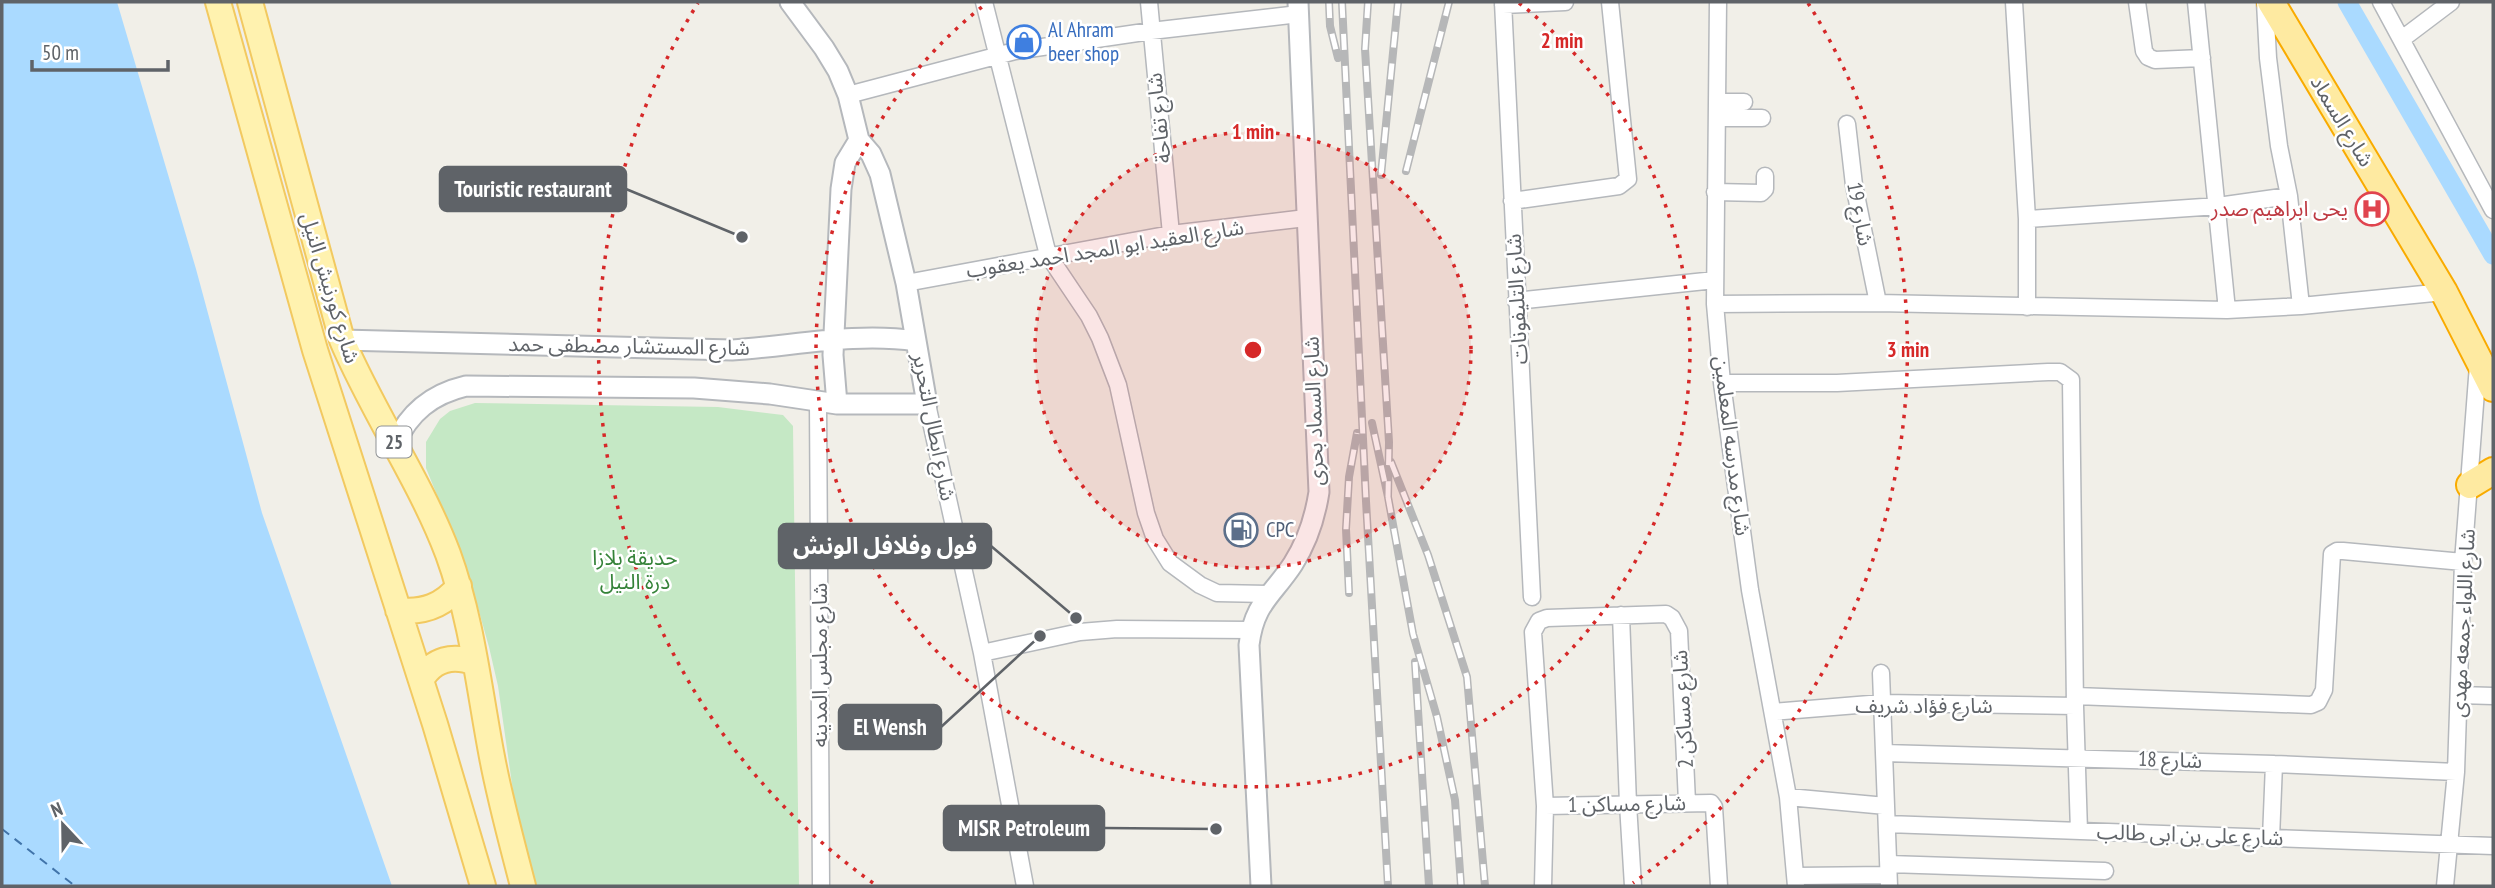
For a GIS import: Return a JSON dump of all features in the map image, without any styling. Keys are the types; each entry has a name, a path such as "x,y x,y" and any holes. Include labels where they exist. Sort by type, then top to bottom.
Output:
{"highway":[{"name":"شارع السماد","path":"2271,2 2444,292 2493,388"},
{"path":"2470,485 2493,471"}],"main road":[{"name":"شارع كورنيش النيل","path":"218,2 315,350 421,680 483,886"},
{"name":"شارع كورنيش النيل","path":"250,2 342,340 361,383 433,521 458,586 492,758 523,886"},
{"path":"398,610 432,607 451,595 458,586"},
{"path":"421,680 432,666 448,658 475,663"}],"street":[{"name":"شارع ابطال التحرير","path":"790,2 824,48 848,95 859,140 871,154 880,174 906,283 927,404 982,653 1025,886"},
{"path":"984,2 1048,255 1089,317 1118,385 1155,539 1170,563 1200,585 1217,593 1268,594"},
{"name":"شارع تفاحة","path":"1149,2 1171,234"},
{"path":"1503,3 1565,2"},
{"path":"1513,201 1619,186 1628,180 1611,2"},
{"name":"شارع مدرسه المعلمين","path":"1718,2 1715,304 1751,590 1788,797 1796,881"},
{"path":"2014,2 2027,219 2027,307"},
{"path":"2137,2 2144,51 2148,57 2155,60 2202,58"},
{"path":"2196,2 2227,310"},
{"path":"2265,2 2268,58 2289,196 2301,306"},
{"path":"2381,2 2493,209"},
{"path":"2402,39 2451,2"},
{"name":"شارع التليفونات","path":"1503,3 1532,597"},
{"path":"848,95 998,56 1298,8"},
{"name":"شارع السماد بحرى","path":"1261,886 1249,645 1251,630 1268,594 1303,548 1316,511 1319,492 1298,8"},
{"path":"1717,110 1744,102"},
{"path":"1717,110 1762,118"},
{"name":"شارع 19","path":"1847,124 1854,185 1878,303"},
{"path":"828,403 834,372 842,176 845,163 859,140"},
{"path":"1715,192 1761,193 1765,189 1765,176"},
{"path":"2027,219 2218,206 2289,196"},
{"name":"شارع العقيد ابو المجد احمد يعقوب","path":"906,283 1171,234 1306,218"},
{"path":"1516,301 1715,280"},
{"path":"1715,304 1878,303 2227,310 2301,306 2444,292"},
{"name":"شارع المستشار مصطفى حمد","path":"342,340 732,350 834,339 888,337 916,341"},
{"name":"شارع اللواء جمعه مهدى","path":"2445,886 2456,772 2463,562 2479,359"},
{"path":"1723,383 1837,383 2048,372 2066,375 2073,384 2080,831"},
{"name":"شارع المستشار مصطفى حمد","path":"395,444 401,431 419,408 441,394 466,386 694,388 770,394 828,403 927,404"},
{"name":"شارع مجلس المدينه","path":"821,886 828,403"},
{"name":"شارع فؤاد شريف","path":"1773,712 1882,704 2076,701 2311,705 2318,702 2324,690 2332,554 2343,551 2463,562"},
{"name":"شارع مساكن 2","path":"1621,615 1666,614 1672,618 1679,631 1687,802"},
{"path":"1543,886 1545,806 1534,632 1536,624 1548,618 1621,615 1633,886"},
{"path":"982,653 1045,638 1093,631 1251,630"},
{"path":"1881,673 1889,875"},
{"path":"2459,695 2493,696"},
{"name":"شارع 18","path":"1884,753 2456,772"},
{"path":"2271,838 2274,764"},
{"path":"1788,797 1886,806"},
{"name":"شارع مساكن 1","path":"1545,806 1708,802 1714,807 1719,886"},
{"name":"شارع على بن ابى طالب","path":"1887,824 2493,846"},
{"path":"1796,881 1889,875 2105,871"}],"green space":[{"name":"حديقة بلازا درة النيل","path":"475,403 718,407 783,415 793,426 799,886 531,886 513,791 498,686 489,647 468,572 426,468 426,442 440,419 450,411"}],"water":[{"path":"2,2 117,2 196,269 262,513 392,886 2,886"}],"waterway":[{"path":"2347,2 2493,255"}],"ferry route":[{"path":"2,829 75,886"}],"railway":[{"path":"1329,2 1330,26 1338,58"},
{"path":"1342,2 1388,886"},
{"path":"1368,2 1365,49 1389,442 1388,497 1372,423"},
{"path":"1381,175 1398,2"},
{"path":"1406,171 1449,2"},
{"path":"1349,593 1346,529 1349,477 1357,433"},
{"path":"1391,462 1428,555 1467,677 1485,886"},
{"path":"1388,497 1413,634 1437,717 1455,800 1461,886"},
{"path":"1415,662 1429,886"}],"place":[{"name":"Al Ahram beer shop","path":"1024,42"},
{"name":"يحى ابراهيم صدر","path":"2372,209"},
{"name":"Touristic restaurant","path":"742,237"},
{"name":"CPC","path":"1241,530"},
{"name":"فول وفلافل الونش","path":"1076,618"},
{"name":"El Wensh","path":"1040,636"},
{"name":"MISR Petroleum","path":"1216,829"}]}
